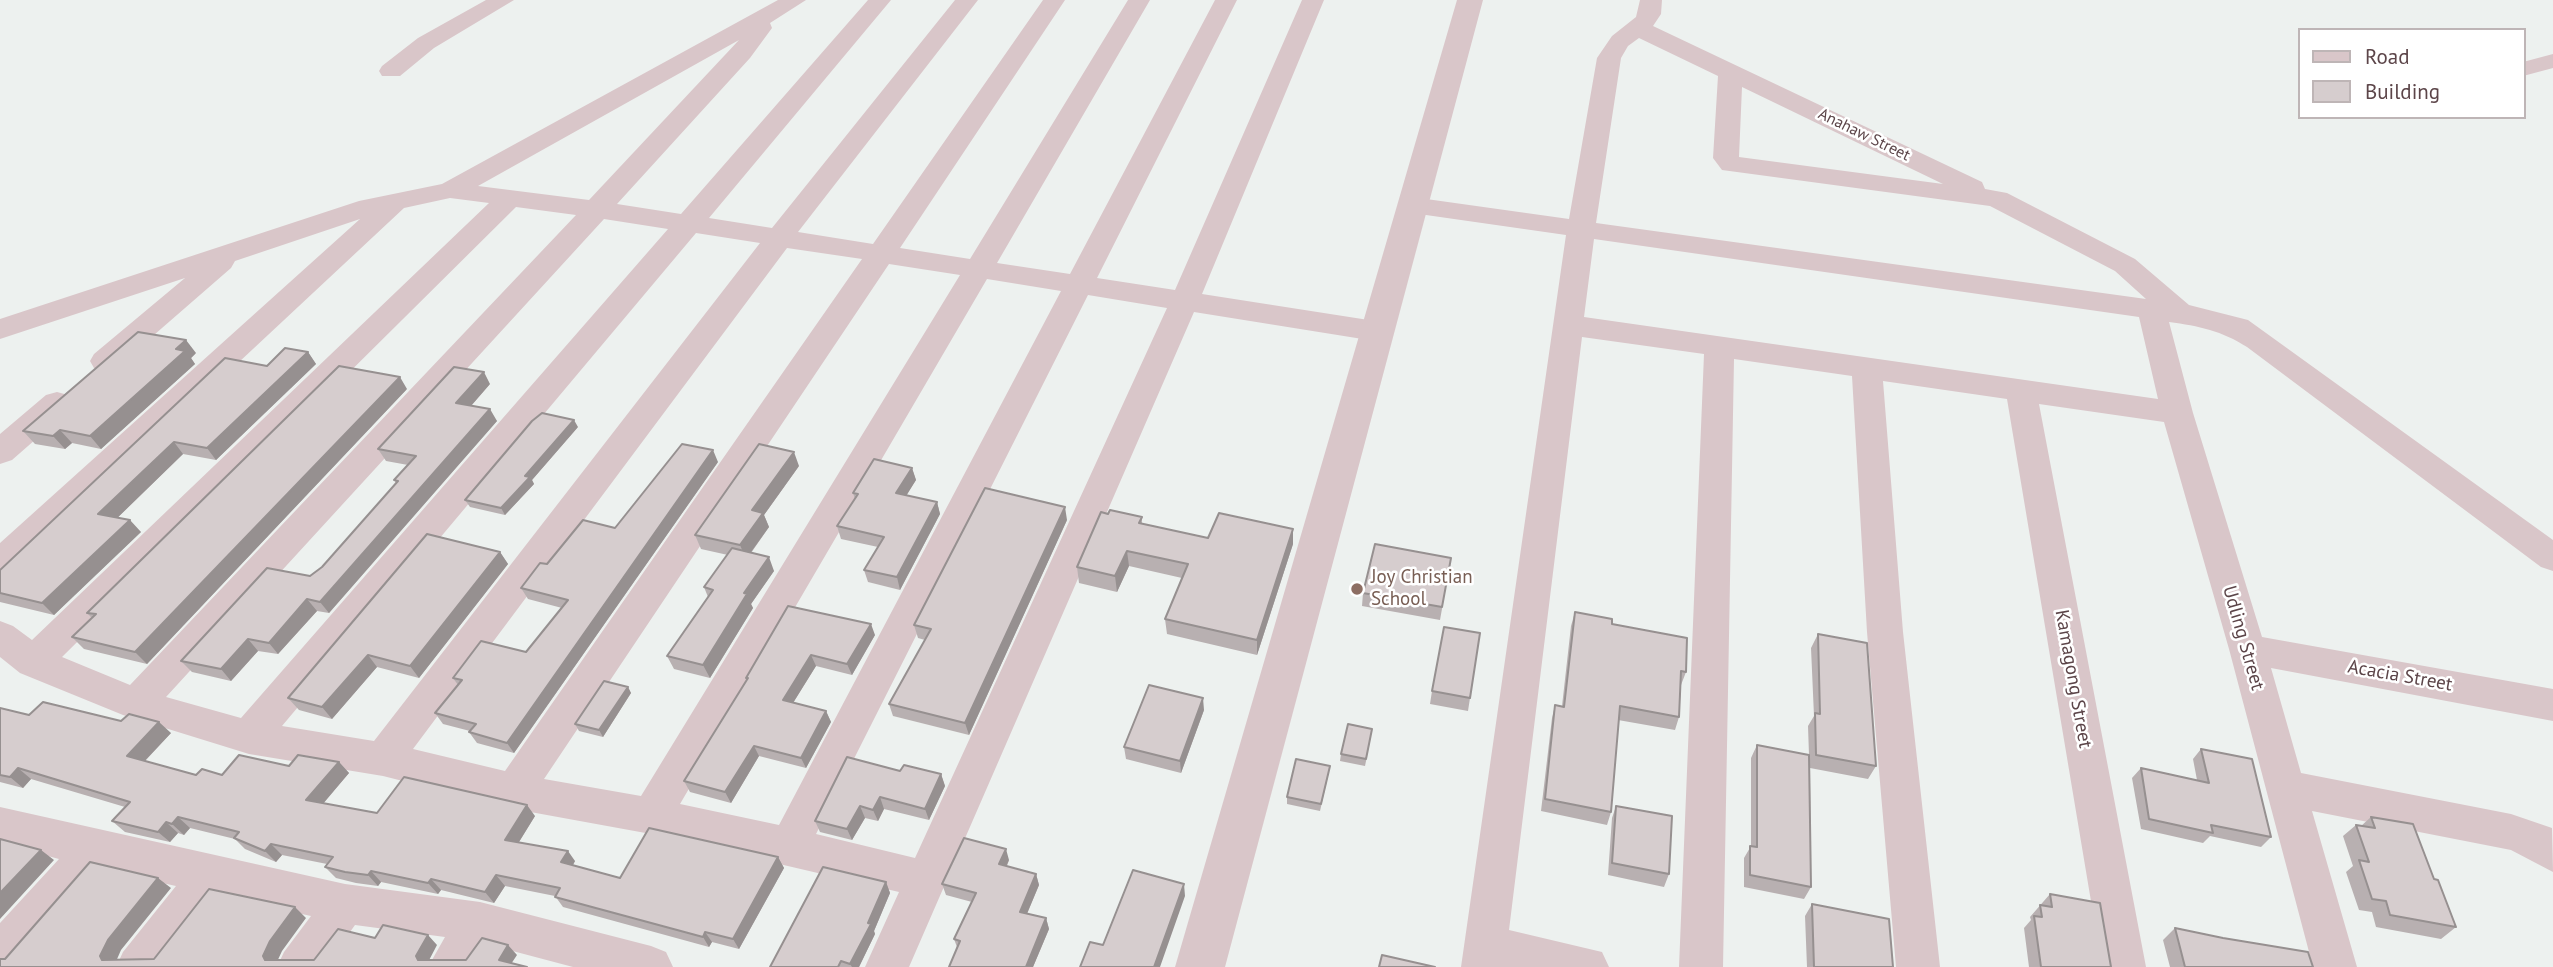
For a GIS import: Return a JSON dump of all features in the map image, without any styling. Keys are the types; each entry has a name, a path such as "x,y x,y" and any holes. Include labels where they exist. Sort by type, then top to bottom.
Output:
{"street":[{"path":"391,71 426,43 503,0"},
{"path":"0,329 369,207 450,190 758,23 794,0"},
{"path":"249,737 880,0"},
{"path":"383,759 779,237 967,0"},
{"path":"514,791 879,252 1054,0"},
{"path":"651,816 1139,0"},
{"path":"789,846 1226,0"},
{"path":"887,967 1185,300 1313,0"},
{"path":"1200,967 1469,0"},
{"path":"1587,967 1485,956 1581,231 1609,58 1618,42 1646,14"},
{"name":"Anahaw Street","path":"1646,14 1731,71 2125,265 2164,310"},
{"path":"136,704 742,52 760,28 758,23"},
{"path":"2525,68 2553,61"},
{"path":"1731,71 1726,158 1731,164 1997,200"},
{"path":"450,190 512,196 979,267 1375,331"},
{"path":"33,662 512,196"},
{"path":"0,564 396,201"},
{"path":"1412,205 2210,318 2237,327 2258,340 2553,558"},
{"path":"0,452 234,251"},
{"name":"Udling Street","path":"2164,310 2177,413 2247,649 2335,967"},
{"path":"1570,325 2177,413"},
{"path":"1701,967 1719,346"},
{"path":"1867,368 1885,632 1918,967"},
{"name":"Kamagong Street","path":"2021,391 2124,967"},
{"path":"0,636 33,662 136,704 249,737 383,759 514,791 651,816 789,846 926,880"},
{"name":"Acacia Street","path":"2247,649 2553,705"},
{"path":"2286,788 2511,832 2537,841 2553,853"},
{"path":"0,825 211,876 345,904 480,922 623,963"},
{"path":"0,956 94,849"},
{"path":"138,967 211,876"},
{"path":"299,967 345,904"},
{"path":"450,967 480,922"}],"building":[{"path":"138,332 186,340 176,349 185,351 90,436 60,430 53,436 23,431"},
{"path":"285,348 308,352 207,448 174,442 98,514 130,520 42,603 0,593 0,570 225,358 267,366"},
{"path":"339,366 400,377 135,652 72,637 96,614 87,613"},
{"path":"454,367 484,372 456,403 490,409 320,602 307,599 269,643 248,639 221,669 181,661 267,568 310,576 322,567 398,481 394,480 416,456 378,449"},
{"path":"542,413 574,420 525,476 530,477 501,508 465,500 532,421"},
{"path":"682,444 713,450 507,743 469,732 476,724 435,713 462,680 453,678 481,641 526,652 568,600 521,588 540,563 547,564 583,520 615,528"},
{"path":"759,444 794,452 752,510 763,513 740,545 695,535"},
{"path":"874,459 912,468 896,493 937,502 897,577 864,570 884,537 837,526 858,494 853,493"},
{"path":"985,488 1065,507 965,723 889,704 931,629 914,625"},
{"path":"1110,510 1142,517 1139,523 1208,538 1219,513 1293,529 1257,640 1165,619 1188,564 1127,551 1115,576 1077,567 1101,512 1108,514"},
{"path":"427,534 500,552 410,666 368,655 322,707 288,698"},
{"path":"1375,544 1451,558 1442,607 1363,593"},
{"path":"732,548 769,557 744,593 747,594 703,665 667,656 713,590 704,587"},
{"path":"788,606 871,624 847,664 811,655 783,700 826,711 801,758 754,746 725,792 684,781 748,678"},
{"path":"1575,612 1612,619 1612,624 1687,638 1686,672 1681,671 1679,717 1620,706 1611,812 1545,799 1555,705 1564,707"},
{"path":"1444,627 1480,633 1470,698 1432,691"},
{"path":"1818,634 1867,643 1876,766 1816,755 1815,713 1820,714"},
{"path":"604,681 628,687 599,730 575,724"},
{"path":"1149,685 1203,698 1180,761 1124,747"},
{"path":"43,702 121,721 129,714 159,722 127,756 196,775 202,769 222,775 239,755 289,766 298,755 339,762 306,800 377,813 404,777 527,805 505,840 568,851 561,862 620,878 649,828 778,857 733,939 705,932 703,937 555,897 560,888 496,875 485,892 431,879 428,883 371,871 368,875 345,872 325,867 333,857 271,844 265,851 234,838 239,832 178,817 172,824 166,822 158,832 112,821 130,802 18,768 10,777 0,775 0,708 29,715"},
{"path":"1348,724 1372,729 1366,759 1341,754"},
{"path":"1757,745 1809,755 1811,887 1750,875 1750,846 1757,847"},
{"path":"2201,749 2252,759 2271,837 2211,825 2213,833 2149,819 2141,768 2209,783"},
{"path":"847,757 900,771 904,765 941,774 925,809 880,797 873,810 860,806 847,829 815,821"},
{"path":"1296,759 1330,766 1321,804 1287,797"},
{"path":"1616,806 1672,816 1669,874 1612,863"},
{"path":"2371,817 2413,824 2456,927 2390,915 2386,901 2372,899 2359,860 2369,862 2356,825 2375,828"},
{"path":"964,838 1006,849 999,864 1036,874 1020,912 1046,918 1026,967 949,967 960,941 954,939 976,893 942,884"},
{"path":"0,839 41,850 0,893"},
{"path":"90,862 158,878 108,940 100,956 102,960 154,959 209,889 295,907 270,941 263,956 265,960 314,960 338,929 375,938 383,925 428,935 416,956 418,960 466,960 482,938 508,945 499,960 527,967 0,967 0,959 5,959"},
{"path":"823,867 886,882 868,923 871,924 850,964 841,961 838,967 770,967"},
{"path":"1133,870 1184,884 1154,967 1080,967 1090,942 1103,945"},
{"path":"2050,894 2100,903 2111,967 2041,967 2034,916 2042,917 2040,905 2052,907"},
{"path":"1812,904 1889,919 1893,967 1814,967"},
{"path":"2175,928 2308,952 2313,967 2185,967"},
{"path":"1382,955 1435,967 1379,967"}],"place":[{"name":"Joy Christian School","path":"1357,589"}]}
